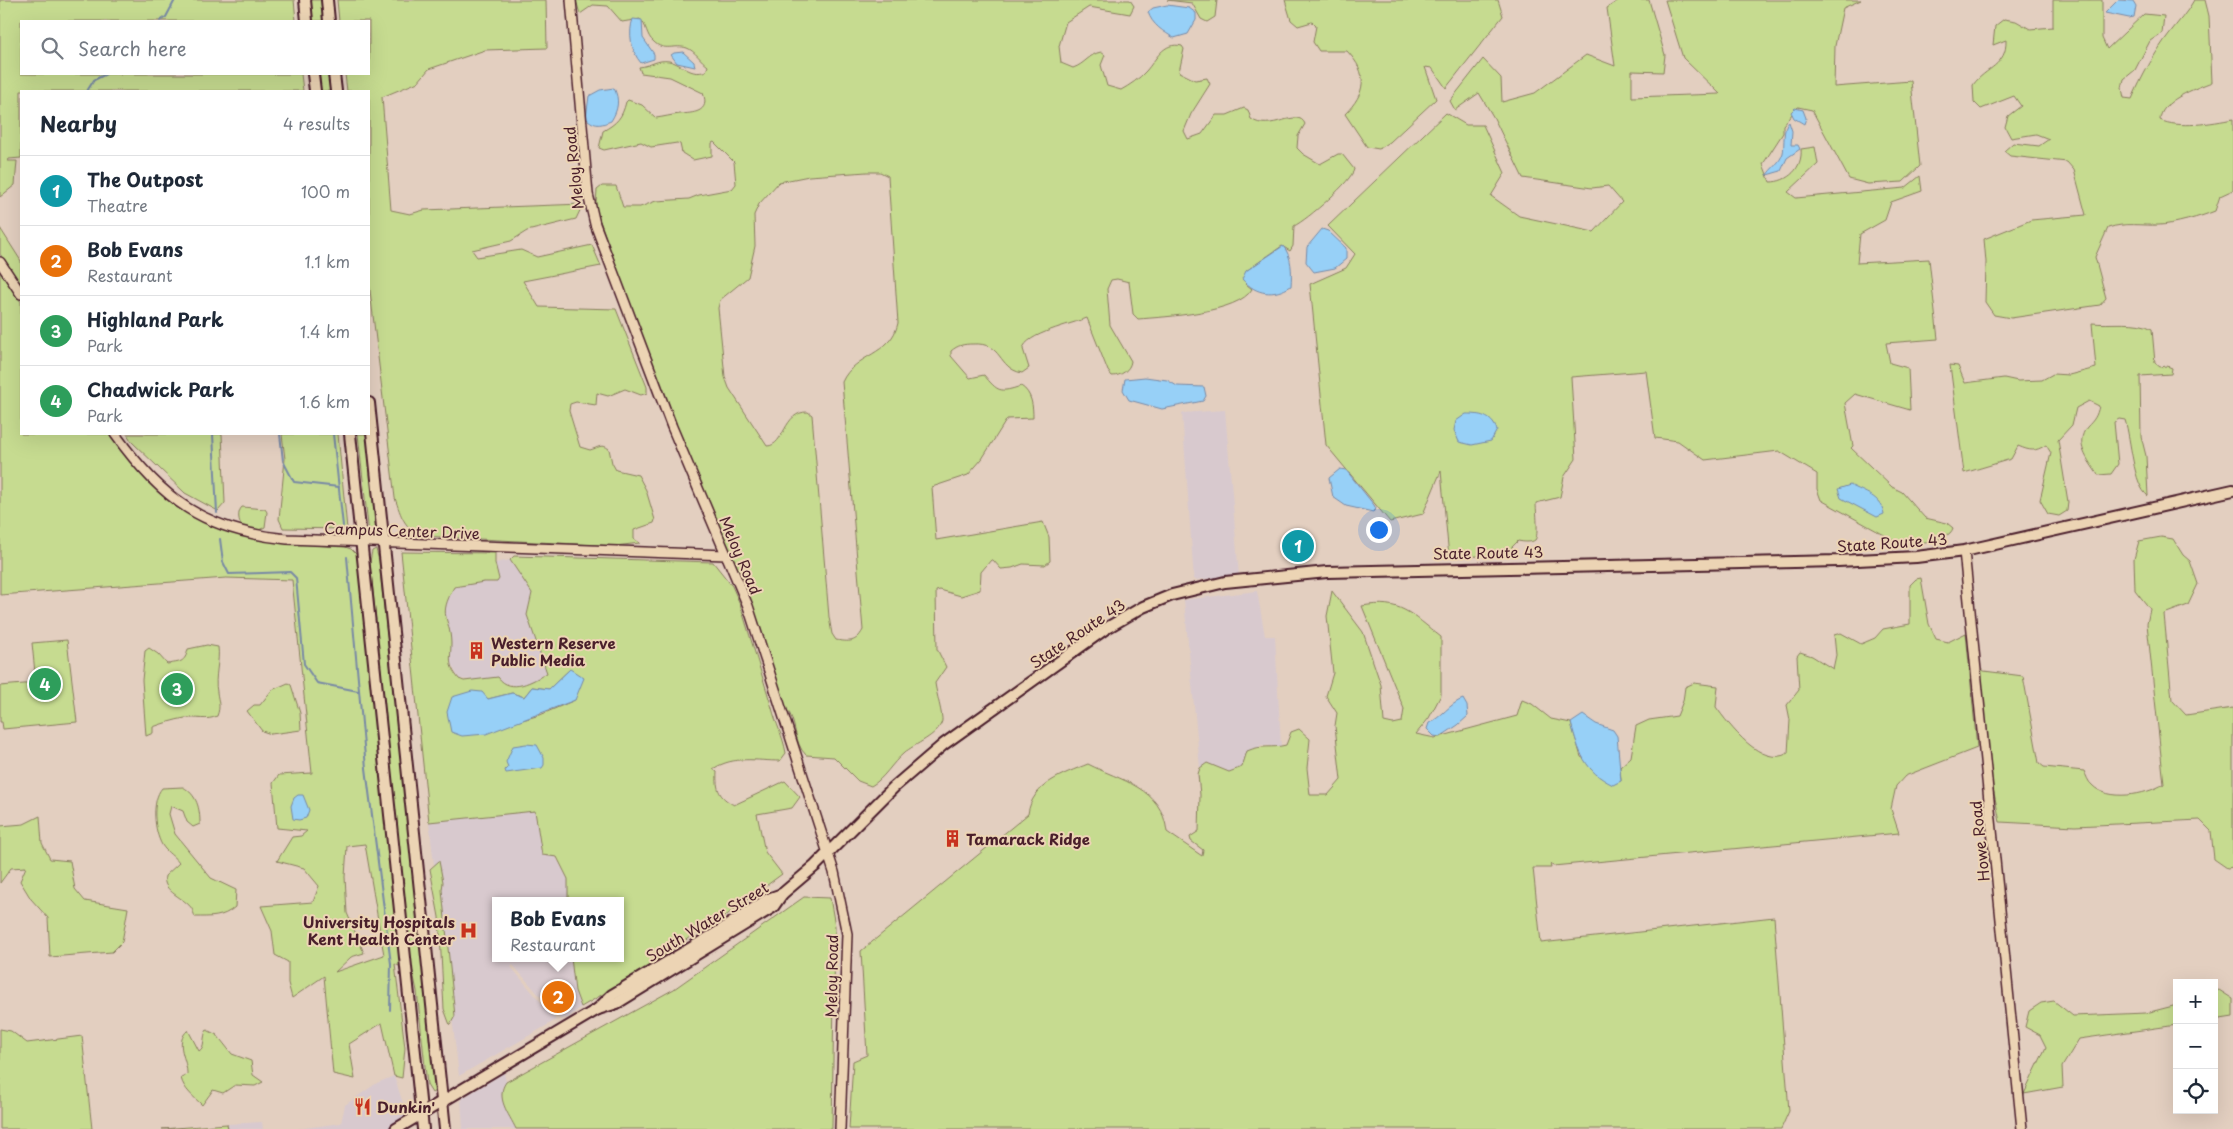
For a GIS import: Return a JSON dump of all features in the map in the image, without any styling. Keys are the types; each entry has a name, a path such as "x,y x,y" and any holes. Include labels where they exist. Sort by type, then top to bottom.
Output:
{"main road":[{"path":"305,0 307,20"},
{"path":"327,0 329,20"},
{"path":"313,75 314,90"},
{"path":"334,75 336,90"},
{"path":"370,412 445,1129"},
{"path":"350,435 424,1129"},
{"name":"State Route 43","path":"828,853 919,765 964,730 1111,625 1158,600 1190,589 1262,576 1327,572 1869,560 1964,551 2233,490"},
{"name":"South Water Street","path":"396,1129 598,1009 612,996 718,932 768,899 782,894 828,853"}],"street":[{"name":"Meloy Road","path":"571,0 591,211 656,388 748,606 828,853 847,934 840,1129"},
{"path":"0,262 20,292"},
{"name":"Campus Center Drive","path":"116,435 159,488 186,509 234,530 270,538 726,555"},
{"name":"Howe Road","path":"1964,551 2022,1129"}],"shaded area":[{"path":"1225,410 1239,576 1194,580 1182,413"},
{"path":"510,560 532,593 527,615 547,673 530,683 516,686 502,682 459,679 449,660 451,644 444,618 447,602 454,587 484,582 494,583 499,579 495,563"},
{"path":"1257,591 1265,636 1275,636 1281,747 1261,745 1242,767 1229,772 1208,763 1200,768 1184,600"},
{"name":"University Hospitals Kent Health Center","path":"536,811 542,855 556,857 568,879 568,897 492,897 492,962 571,962 575,991 581,1007 568,1018 560,1019 513,965 511,967 556,1020 459,1076 429,822"},
{"path":"504,1073 506,1082 502,1088 516,1129 463,1129 461,1099"},
{"path":"394,1076 409,1121 396,1129 298,1129 341,1123 345,1105 377,1083"},
{"path":"262,1122 263,1129 228,1129 227,1124"}],"green space":[{"path":"0,0 294,0 296,20 20,20 20,75 301,75 303,90 20,90 20,158 9,159 8,161 17,161 15,185 0,197"},
{"path":"311,0 324,0 326,20 313,20"},
{"path":"337,0 546,0 547,48 485,50 429,69 418,82 382,97 391,210 410,214 424,210 583,204 576,219 527,231 511,241 472,250 477,257 521,250 537,257 592,245 601,266 523,281 539,307 616,309 647,387 647,393 641,395 625,389 608,396 597,393 596,405 576,402 570,404 569,411 580,447 590,450 600,446 607,447 616,470 638,475 646,490 655,520 654,523 634,530 634,539 640,543 615,546 422,536 411,529 404,521 395,498 370,290 370,90 347,90 345,75 370,75 370,20 339,20"},
{"path":"576,0 1130,0 1134,6 1130,14 1089,7 1066,22 1059,46 1061,63 1073,68 1101,52 1105,55 1101,65 1107,86 1121,90 1140,77 1165,49 1175,45 1182,46 1184,49 1179,72 1195,80 1207,78 1210,84 1191,114 1184,131 1188,139 1202,134 1216,115 1227,115 1244,108 1248,110 1251,119 1258,123 1301,119 1305,124 1298,136 1297,148 1303,154 1320,164 1338,154 1342,154 1354,169 1346,182 1329,199 1294,226 1293,246 1290,251 1282,246 1246,271 1246,284 1252,289 1244,297 1232,304 1200,312 1138,319 1133,314 1129,282 1117,279 1111,280 1107,289 1110,325 1131,361 1127,370 1122,374 1112,376 1108,371 1087,318 1040,334 1026,344 1023,349 1029,368 1022,373 1008,366 995,351 983,344 964,345 956,347 951,351 951,356 970,378 984,375 1000,390 1021,386 1025,389 1031,400 1033,418 1007,419 982,459 968,475 932,487 936,540 1043,522 1049,537 1050,561 1045,565 1023,564 1001,569 991,560 981,572 980,590 961,596 940,590 936,591 937,649 946,667 935,683 942,721 936,731 904,753 871,786 858,781 834,757 806,755 799,744 792,719 786,709 743,585 694,475 636,325 600,221 595,215 597,190 602,186 616,186 623,207 640,207 656,201 689,199 699,195 732,189 736,184 734,162 714,142 712,143 712,156 693,160 682,153 680,144 677,143 651,147 641,142 604,150 599,148 603,131 618,120 628,100 642,105 656,118 699,111 704,105 703,93 670,77 641,73 639,67 661,61 669,61 691,71 700,72 706,71 708,66 693,51 687,48 662,47 658,45 651,40 640,19 622,22 608,6 593,5 580,14","holes":["880,172 888,176 898,323 894,334 888,342 881,349 855,365 842,382 863,630 852,641 845,641 836,640 832,634 829,617 812,415 808,412 800,413 794,417 777,441 767,446 729,388 725,377 718,308 720,300 748,277 755,246 754,215 759,204 779,182 809,176"]},
{"path":"1167,0 1217,0 1215,17 1207,22 1201,19 1192,3"},
{"path":"1285,0 1498,0 1503,16 1446,88 1432,68 1425,67 1436,99 1390,142 1379,149 1367,147 1345,114 1361,91 1362,76 1354,59 1347,51 1319,51 1313,42 1316,26 1312,22 1298,26 1291,20"},
{"path":"1619,0 1649,0 1665,55 1663,72 1632,71 1632,97 1720,94 1683,58 1665,0 1861,0 1843,8 1835,46 1834,87 1911,81 1920,166 1903,182 1868,184 1849,179 1812,110 1798,107 1783,125 1783,133 1763,164 1770,182 1783,180 1797,168 1800,162 1801,149 1815,147 1818,164 1788,192 1796,198 1905,188 1920,176 1922,191 1891,202 1885,220 1860,234 1857,263 1929,259 1938,339 1886,343 1890,363 1908,368 1910,410 1855,394 1845,403 1853,446 1851,448 1892,487 1902,492 1925,518 1947,523 1953,528 1944,537 1928,542 1896,547 1897,542 1821,500 1817,489 1817,474 1779,451 1705,460 1678,441 1655,438 1646,371 1571,377 1576,459 1564,477 1560,497 1536,503 1537,528 1535,540 1529,542 1518,541 1512,547 1513,555 1449,557 1441,471 1423,514 1390,522 1326,445 1310,284 1346,268 1355,254 1328,226 1446,113 1466,125 1483,125 1505,173 1491,196 1519,216 1594,232 1622,202 1608,186 1592,188 1523,178 1494,118 1479,93 1455,110 1450,101 1483,59 1501,78 1502,102 1535,93 1586,55 1615,66 1607,8"},
{"path":"2053,0 2102,0 2102,38 2107,49 2144,14 2164,16 2162,33 2150,41 2135,70 2124,79 2122,88 2124,98 2132,99 2159,49 2194,0 2205,0 2209,16 2212,82 2172,101 2162,113 2160,120 2167,123 2186,125 2233,119 2233,190 2220,196 2215,211 2195,218 2165,225 2127,225 2108,228 2095,257 2106,298 2100,305 2011,318 1994,315 1985,302 1986,262 1984,239 2031,220 2086,215 2074,170 2067,162 2010,156 2004,151 2013,143 2039,146 2049,139 2036,134 2011,138 2005,127 2008,116 2021,106 2014,96 1981,109 1974,102 1973,85 1995,66 2003,55 2006,40 1993,45 1995,26 2004,19 2016,21 2030,29 2053,27"},
{"path":"318,75 332,75 333,90 320,90"},
{"path":"0,228 20,259 20,284 0,254"},
{"path":"0,270 20,300 20,435 112,435 137,468 161,493 186,512 211,526 238,535 269,541 345,547 351,549 358,556 401,967 395,964 405,1048 402,1078 394,1076 382,1023 349,1044 355,1079 333,1074 324,976 292,998 288,983 288,962 275,955 272,931 261,906 313,902 319,886 304,868 277,861 292,837 301,836 307,831 277,828 273,783 279,775 312,773 292,580 226,578 0,595","holes":["365,844 384,955 335,972 351,957 364,953 347,913 345,877 347,846"]},
{"path":"2092,323 2132,324 2152,329 2155,363 2160,367 2167,366 2172,368 2171,374 2140,376 2141,436 2146,456 2148,496 2139,482 2125,420 2119,419 2114,422 2118,464 2111,474 2098,475 2090,464 2082,446 2083,433 2096,415 2099,406 2089,401 2076,408 2072,425 2058,440 2068,502 2067,511 2059,516 2048,514 2040,500 2051,453 2046,445 2032,450 2018,446 2011,459 1964,473 1950,365 1958,366 1965,383 2004,378 2018,381 2042,380 2053,374 2069,375 2096,368"},
{"path":"128,435 222,435 225,503 218,511 185,493 132,442"},
{"path":"282,435 338,435 347,529 283,528 279,519 285,459"},
{"path":"358,435 369,435 377,525 373,537 369,534"},
{"path":"242,507 265,509 267,512 265,527 259,530 243,527 239,517"},
{"path":"2161,537 2173,539 2183,555 2190,561 2198,584 2188,605 2164,614 2172,700 2186,715 2233,708 2233,867 2227,868 2214,859 2211,831 2200,820 2075,826 2000,822 1988,764 1975,666 1984,671 2023,676 2039,763 2044,767 2084,771 2092,785 2107,794 2138,794 2164,784 2147,624 2150,609 2135,590 2134,559 2139,541"},
{"path":"376,549 379,561 435,1076 435,1091 432,1093 427,1085 417,991 410,959 370,562 372,551"},
{"path":"401,552 495,553 495,563 499,579 497,582 484,582 454,587 449,597 445,611 451,643 450,662 455,674 464,681 498,677 509,685 516,686 529,683 547,673 527,615 532,593 510,560 514,556 713,562 732,586 740,604 786,753 780,761 737,760 713,769 717,772 717,784 722,796 734,805 785,781 800,797 792,808 757,814 765,852 782,874 720,920 690,937 639,973 581,1007 575,991 571,962 624,962 624,897 568,897 568,879 557,857 542,855 535,811 429,822","holes":["570,669 575,700 540,715 519,721 488,699 512,693 524,697 532,687 549,689"]},
{"path":"1921,578 1929,624 1936,639 1948,642 1966,633 1977,748 1905,776 1896,786 1891,809 1899,833 1553,866 1550,864 1551,868 1533,868 1541,943 1774,917 1789,1111 1781,1129 849,1129 853,1061 867,1055 861,951 1028,814 1036,795 1050,782 1059,776 1088,764 1126,781 1149,795 1164,817 1167,832 1202,856 1203,850 1191,841 1190,837 1199,831 1200,795 1198,774 1200,768 1207,763 1229,772 1242,767 1247,751 1286,745 1291,732 1299,729 1310,739 1307,768 1310,795 1328,795 1341,780 1335,726 1337,713 1326,696 1333,673 1327,616 1332,591 1363,632 1381,685 1384,722 1393,724 1402,722 1404,709 1362,606 1375,604 1405,610 1441,637 1441,695 1429,718 1416,734 1435,738 1517,716 1522,700 1532,704 1551,719 1571,723 1581,757 1621,781 1620,767 1631,757 1636,726 1649,720 1677,716 1683,701 1685,687 1694,683 1718,686 1716,707 1747,743 1768,755 1778,756 1788,753 1790,720 1787,705 1799,690 1797,656 1800,652 1812,656 1833,669 1836,655 1834,635 1841,633 1861,644 1875,638 1883,629 1910,624 1910,585 1916,579"},
{"path":"67,640 77,722 3,729 2,722 0,722 0,686 36,683 32,643"},
{"path":"207,645 218,647 216,686 219,706 217,716 206,719 185,718 169,722 153,727 153,733 146,736 142,680 145,651 149,648 167,664 181,661 188,649"},
{"path":"288,683 291,685 300,713 301,730 271,734 262,731 247,711 254,705 260,705 272,690"},
{"path":"183,787 192,794 197,802 200,824 193,827 187,822 183,811 171,806 169,814 175,834 211,878 236,890 235,907 221,915 195,917 189,905 170,891 165,882 165,876 179,863 164,848 159,839 155,816 156,800 162,788"},
{"path":"40,816 42,843 50,859 70,861 75,889 85,901 128,908 122,942 112,952 50,957 48,918 31,899 20,881 26,867 11,868 0,883 0,826 24,824"},
{"path":"439,861 443,882 442,890 455,1016 450,1025 444,1009 439,917 430,869"},
{"path":"804,897 830,898 835,926 832,1129 744,1129 733,1127 731,1129 516,1129 502,1100 503,1088 506,1082 674,989"},
{"path":"2218,990 2233,999 2233,1017 2218,1019"},
{"path":"2054,1001 2073,1016 2146,1013 2173,1006 2173,1026 2079,1039 2062,1067 2063,1087 2024,1094 2046,1047 2040,1035 2025,1027 2029,1011 2041,1003"},
{"path":"0,1029 11,1031 27,1043 82,1036 92,1129 0,1129"},
{"path":"188,1030 199,1051 207,1030 217,1035 232,1054 251,1061 253,1075 263,1082 255,1086 235,1085 223,1093 213,1090 202,1105 187,1090 181,1078 187,1075 181,1046 184,1035"},
{"path":"227,1124 228,1129 162,1129"}],"water":[{"path":"2118,0 2133,1 2136,6 2134,17 2129,18 2105,13"},
{"path":"1167,5 1189,8 1196,13 1196,20 1188,34 1174,38 1152,21 1148,12 1153,8"},
{"path":"633,19 642,20 643,38 654,54 654,59 641,63 635,53 631,36"},
{"path":"683,52 694,62 695,67 677,63 671,55"},
{"path":"614,88 617,105 611,121 598,124 589,121 586,118 589,96 600,90"},
{"path":"1795,108 1803,110 1806,118 1804,124 1794,118 1791,112"},
{"path":"1789,122 1792,131 1791,145 1798,145 1800,149 1787,158 1781,171 1767,175 1782,157 1785,132"},
{"path":"1322,229 1328,231 1346,248 1346,259 1335,268 1314,272 1306,262 1307,247"},
{"path":"1283,246 1290,259 1291,286 1278,292 1265,293 1253,288 1242,279 1246,271"},
{"path":"1145,377 1167,380 1177,386 1204,387 1206,396 1203,401 1162,409 1129,400 1123,390 1125,379"},
{"path":"1466,414 1485,416 1492,421 1497,430 1491,441 1472,445 1459,442 1454,430 1456,421"},
{"path":"1340,469 1346,470 1374,505 1376,509 1373,512 1346,506 1333,497 1329,478"},
{"path":"1850,485 1876,499 1880,503 1884,514 1877,517 1841,498 1838,489"},
{"path":"570,669 584,678 575,700 486,734 462,736 451,732 447,712 452,697 472,691 482,692 488,699 512,693 524,697 532,687 549,689"},
{"path":"1463,699 1467,706 1468,716 1440,737 1434,736 1427,729 1429,723"},
{"path":"1583,715 1596,724 1613,730 1617,736 1621,781 1613,785 1603,780 1589,767 1580,752 1571,723"},
{"path":"537,745 544,758 542,768 506,773 505,770 508,767 506,762 513,746"},
{"path":"298,795 303,795 309,810 306,818 299,820 293,819 291,806 294,798"}],"waterway":[{"path":"162,20 166,17 175,0"},
{"path":"88,90 94,80 104,75"},
{"path":"213,435 217,513"},
{"path":"280,435 283,461 294,482 339,487"},
{"path":"333,435 343,526"},
{"path":"220,539 223,562 229,574 290,572 296,578 304,664 317,683 358,691"},
{"path":"347,557 366,768 391,964 390,1010"}],"place":[{"name":"The Outpost","path":"1298,546"},
{"name":"Western Reserve Public Media","path":"477,651"},
{"name":"Chadwick Park","path":"45,684"},
{"name":"Highland Park","path":"177,689"},
{"name":"Tamarack Ridge","path":"952,838"},
{"name":"University Hospitals Kent Health Center","path":"469,930"},
{"name":"Bob Evans","path":"558,997"},
{"name":"Dunkin'","path":"363,1106"}]}
